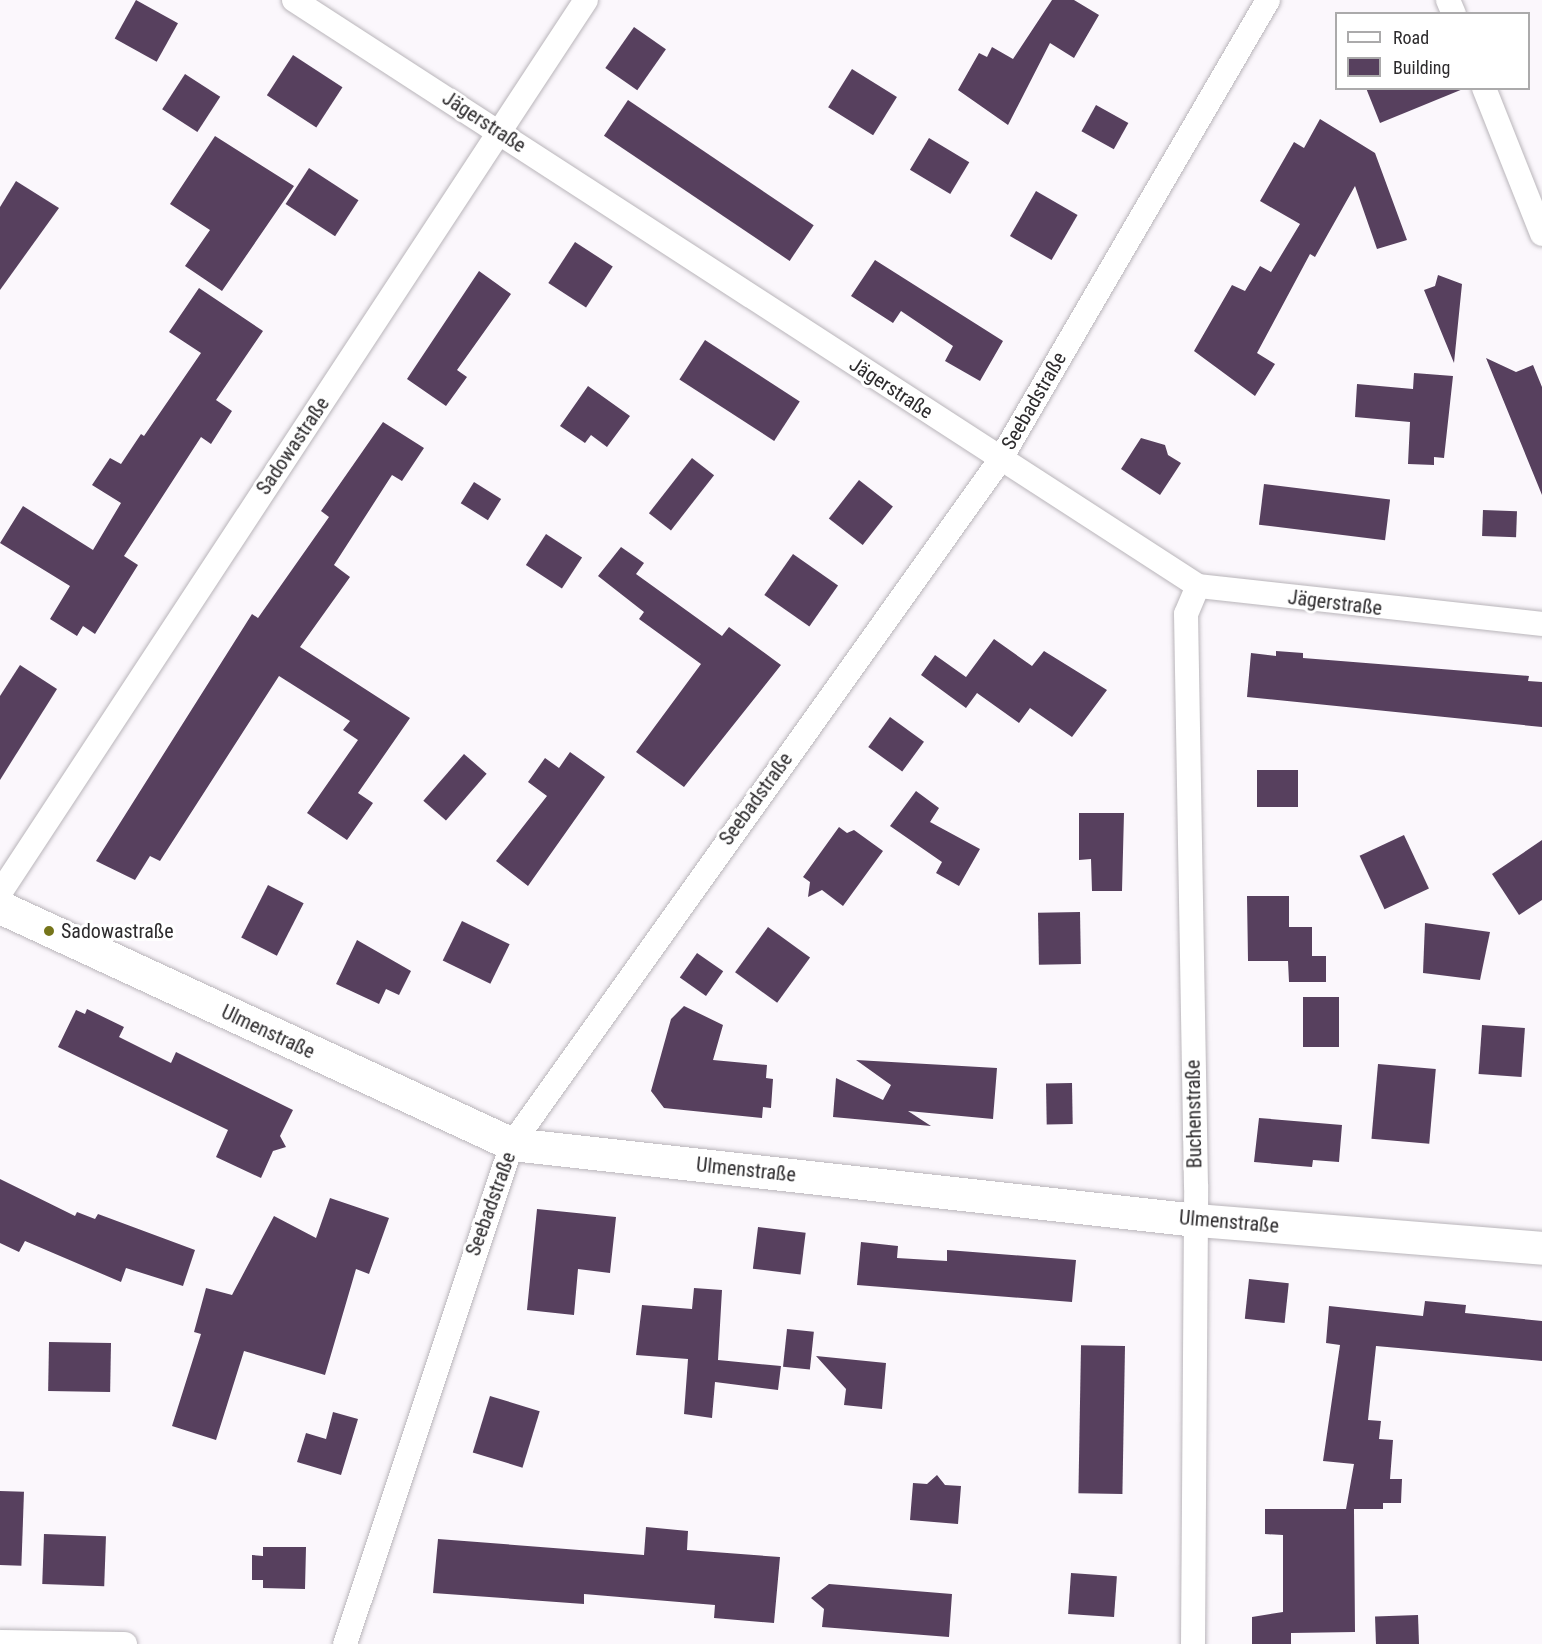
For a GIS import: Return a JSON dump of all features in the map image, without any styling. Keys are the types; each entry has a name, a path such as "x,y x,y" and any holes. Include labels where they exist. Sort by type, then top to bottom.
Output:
{"street":[{"name":"Jägerstraße","path":"294,0 1000,460 1198,586 1542,624"},
{"name":"Sadowastraße","path":"0,893 501,133 586,0"},
{"name":"Seebadstraße","path":"345,1644 512,1144 1000,460 1269,0"},
{"path":"1485,90 1542,234"},
{"name":"Buchenstraße","path":"1193,1644 1196,1220 1186,614 1198,586"},
{"name":"Ulmenstraße","path":"0,907 512,1144 1196,1220 1542,1248"},
{"path":"0,1642 125,1644"}],"building":[{"path":"136,0 178,23 157,62 115,38"},
{"path":"1052,0 1074,0 1099,15 1074,58 1050,43 1008,125 958,90 979,53 987,57 992,47 1013,59"},
{"path":"634,27 666,49 637,90 605,68"},
{"path":"293,55 342,87 316,127 267,95"},
{"path":"852,69 897,97 873,135 828,107"},
{"path":"185,74 220,97 197,132 162,109"},
{"path":"1367,90 1461,90 1380,123"},
{"path":"628,100 814,225 790,261 604,136"},
{"path":"1096,105 1128,123 1114,149 1081,131"},
{"path":"1320,119 1375,153 1407,240 1377,249 1355,186 1315,257 1310,254 1257,353 1275,364 1255,396 1194,351 1232,285 1245,291 1260,266 1271,272 1300,224 1260,201 1294,142 1304,148"},
{"path":"215,136 294,186 222,291 185,266 210,230 170,204"},
{"path":"929,138 969,162 950,194 910,170"},
{"path":"309,168 358,200 335,236 286,204"},
{"path":"16,181 59,208 0,290 0,207"},
{"path":"1036,191 1078,215 1052,260 1010,236"},
{"path":"575,242 613,267 586,308 548,283"},
{"path":"875,260 1003,341 980,381 945,361 953,346 901,311 893,323 851,296"},
{"path":"479,271 511,294 457,370 467,377 446,406 407,379"},
{"path":"1438,275 1462,284 1454,363 1424,290 1435,286"},
{"path":"199,288 263,331 216,400 232,411 211,444 201,437 124,556 138,565 95,634 83,626 77,636 50,619 70,586 0,543 23,506 93,550 121,503 92,485 110,458 121,464 141,434 144,436 201,353 169,332"},
{"path":"705,340 800,402 774,441 679,379"},
{"path":"1486,358 1516,372 1533,365 1542,387 1542,495"},
{"path":"1414,373 1453,376 1444,458 1434,457 1434,465 1408,464 1410,422 1355,417 1357,384 1413,389"},
{"path":"588,386 630,416 607,447 591,435 585,443 560,426"},
{"path":"383,422 424,448 402,481 392,475 334,565 350,577 300,647 410,718 358,793 373,803 347,840 307,813 358,740 343,730 350,721 279,676 160,861 150,856 135,880 96,861 252,614 258,618 329,517 321,511"},
{"path":"1141,438 1165,445 1168,455 1181,463 1160,495 1121,469"},
{"path":"692,458 714,475 671,530 649,513"},
{"path":"859,480 893,506 863,545 829,519"},
{"path":"474,482 501,499 488,520 461,503"},
{"path":"1264,484 1390,499 1385,540 1259,525"},
{"path":"1483,510 1517,511 1516,537 1482,536"},
{"path":"546,534 582,557 562,588 526,565"},
{"path":"621,547 644,563 636,574 722,636 729,627 781,665 684,787 636,752 701,664 639,619 644,612 598,576"},
{"path":"793,554 838,586 809,627 764,595"},
{"path":"994,639 1032,666 1044,651 1107,690 1072,737 1030,708 1019,723 977,693 966,708 921,675 935,655 966,677"},
{"path":"1276,651 1303,653 1303,658 1529,676 1528,681 1542,682 1542,727 1247,697 1251,653 1276,656"},
{"path":"20,665 57,689 0,780 0,696"},
{"path":"890,717 924,742 902,772 868,747"},
{"path":"570,752 605,777 528,886 496,861 547,796 528,782 545,758 559,768"},
{"path":"464,754 487,774 446,820 423,801"},
{"path":"1257,770 1298,770 1298,807 1257,807"},
{"path":"916,791 939,808 930,822 980,849 959,886 936,873 942,862 890,826"},
{"path":"1079,813 1124,813 1122,891 1092,891 1091,859 1079,860"},
{"path":"839,827 847,833 854,830 883,851 843,906 822,890 808,897 810,882 803,877"},
{"path":"1404,835 1429,888 1385,909 1360,856"},
{"path":"1542,840 1542,900 1519,915 1492,874"},
{"path":"268,885 304,903 277,956 241,938"},
{"path":"1247,896 1289,896 1289,927 1312,927 1312,956 1326,956 1326,982 1289,982 1288,961 1248,961"},
{"path":"1080,912 1081,964 1039,965 1038,913"},
{"path":"462,921 510,944 490,984 443,961"},
{"path":"1425,923 1490,932 1480,980 1423,973"},
{"path":"768,927 810,958 777,1003 735,972"},
{"path":"357,940 411,971 399,995 386,989 379,1004 336,984"},
{"path":"697,953 723,971 706,996 680,978"},
{"path":"1303,997 1339,997 1339,1047 1303,1047"},
{"path":"684,1006 723,1025 713,1060 767,1065 766,1078 773,1079 771,1108 763,1107 762,1118 664,1108 651,1091 671,1019"},
{"path":"87,1009 124,1027 119,1037 171,1063 176,1052 293,1110 280,1136 286,1147 273,1151 261,1178 216,1157 228,1130 58,1047 76,1010 85,1014"},
{"path":"1482,1025 1525,1028 1521,1077 1479,1074"},
{"path":"856,1060 997,1068 993,1119 908,1111 931,1126 833,1117 836,1078 883,1100 891,1085"},
{"path":"1378,1064 1436,1069 1429,1144 1371,1139"},
{"path":"1046,1083 1072,1083 1073,1124 1047,1124"},
{"path":"1259,1118 1342,1125 1339,1162 1313,1160 1312,1167 1254,1162"},
{"path":"0,1179 75,1216 77,1212 95,1219 98,1214 195,1250 183,1286 126,1268 121,1282 25,1241 19,1252 0,1243"},
{"path":"330,1198 389,1218 369,1274 356,1269 325,1375 244,1351 216,1440 172,1426 201,1334 194,1332 206,1288 232,1295 274,1216 316,1238"},
{"path":"537,1209 616,1217 610,1273 578,1269 574,1315 527,1310"},
{"path":"758,1227 806,1233 801,1275 753,1269"},
{"path":"861,1242 898,1246 897,1258 947,1261 947,1250 1076,1260 1072,1302 857,1285"},
{"path":"1249,1279 1289,1283 1285,1323 1245,1319"},
{"path":"694,1288 722,1290 718,1360 781,1366 778,1390 715,1382 712,1418 684,1414 688,1359 636,1355 642,1305 692,1309"},
{"path":"1425,1301 1466,1305 1465,1313 1542,1321 1542,1361 1376,1346 1368,1420 1381,1421 1379,1439 1393,1440 1390,1479 1402,1479 1401,1503 1383,1503 1383,1509 1346,1509 1354,1464 1323,1461 1340,1345 1326,1343 1329,1306 1423,1316"},
{"path":"787,1329 814,1332 810,1370 783,1367"},
{"path":"49,1342 111,1343 110,1392 48,1391"},
{"path":"1081,1345 1125,1346 1122,1494 1078,1493"},
{"path":"816,1356 886,1363 882,1409 844,1405 846,1389"},
{"path":"490,1396 540,1411 522,1468 473,1452"},
{"path":"333,1412 358,1419 341,1475 297,1462 306,1433 326,1439"},
{"path":"937,1475 945,1485 961,1486 958,1524 910,1520 913,1483 927,1484"},
{"path":"0,1491 24,1492 21,1566 0,1565"},
{"path":"1265,1509 1354,1509 1355,1632 1291,1633 1291,1644 1252,1644 1252,1617 1283,1612 1283,1535 1265,1534"},
{"path":"646,1527 688,1531 687,1550 780,1557 774,1623 714,1618 715,1605 584,1594 584,1604 433,1593 438,1539 644,1555"},
{"path":"44,1534 106,1536 104,1586 42,1584"},
{"path":"263,1547 306,1547 305,1589 263,1588 263,1580 252,1580 252,1555 263,1556"},
{"path":"1071,1573 1117,1576 1114,1617 1068,1614"},
{"path":"829,1584 952,1594 949,1637 822,1627 824,1609 811,1598"},
{"path":"1418,1615 1419,1644 1376,1644 1375,1617"}],"place":[{"name":"Sadowastraße","path":"49,931"}]}
